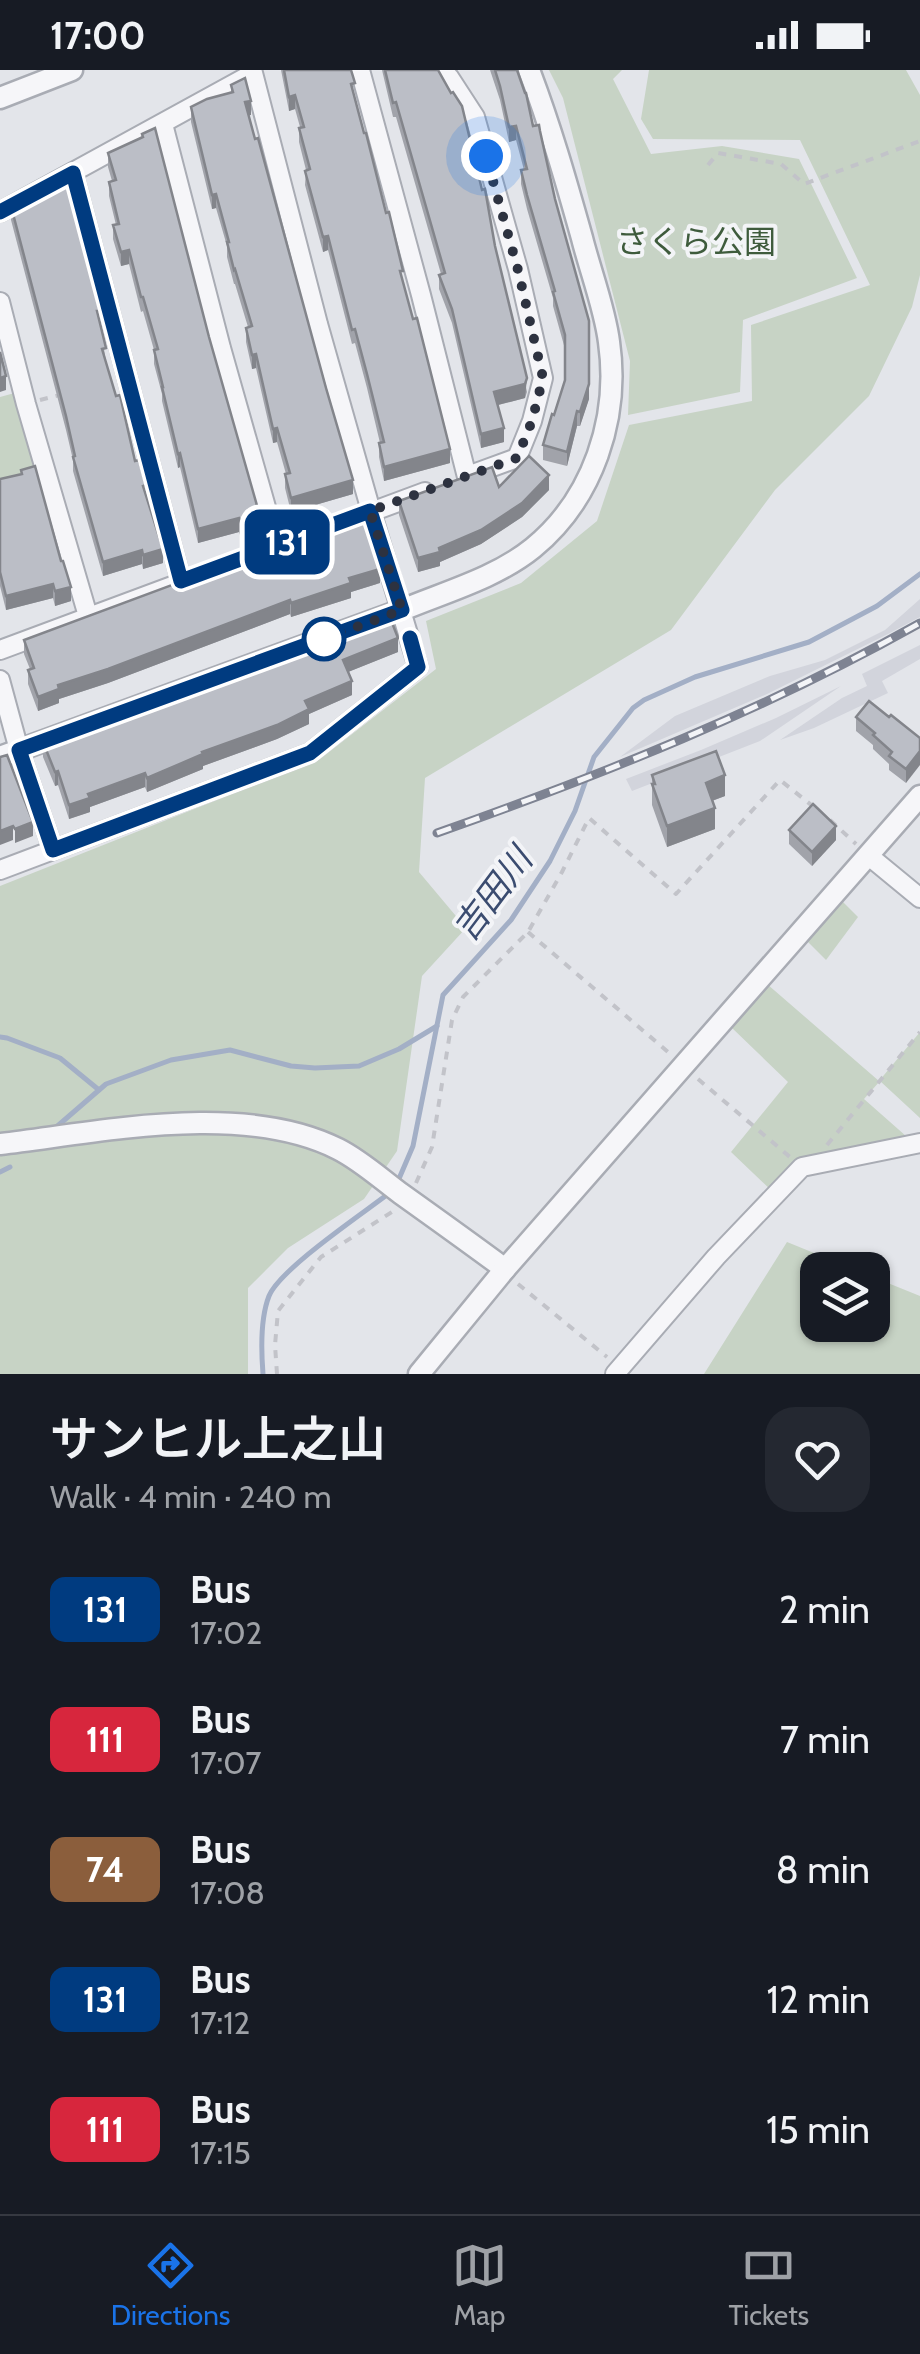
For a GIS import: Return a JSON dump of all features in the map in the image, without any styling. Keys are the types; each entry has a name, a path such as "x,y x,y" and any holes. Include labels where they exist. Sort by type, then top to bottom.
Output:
{"street":[{"path":"0,98 72,70"},
{"path":"360,70 421,296 451,482"},
{"path":"0,650 517,458 543,378 476,118 441,70"},
{"path":"10,753 402,610 510,564 534,547 574,504 597,461 609,417 610,340 552,130 529,70"},
{"path":"0,212 256,72 323,342 418,667 310,753 0,870"},
{"path":"163,124 277,546"},
{"path":"73,173 181,581"},
{"path":"0,302 88,616"},
{"path":"0,680 10,753 53,850"},
{"path":"419,1374 505,1269 920,796"},
{"path":"869,856 920,898"},
{"path":"0,1144 172,1122 286,1131 338,1148 505,1269"},
{"path":"617,1370 716,1256 802,1167 920,1143"}],"path":[{"path":"708,165 718,154 782,164 804,184 920,140"},
{"path":"277,1374 278,1311 321,1257 391,1214 405,1196 432,1146 452,1020 462,996 528,932 588,818 676,894 780,780 816,809"},
{"path":"827,818 869,856"},
{"path":"528,932 802,1167 822,1150 920,1032"},
{"path":"505,1269 617,1370"}],"shaded area":[{"path":"920,599 920,617 888,634 767,694 620,757 675,716 770,676 825,660 885,630"},
{"path":"920,645 920,659 882,681 888,693 780,740 867,686 862,674"},
{"path":"841,686 760,741 632,791 626,779 776,718"}],"green space":[{"name":"さくら公園","path":"549,70 622,70 613,79 651,154 722,146 799,159 857,278 743,320 740,392 628,415 630,361 563,98"},
{"path":"649,70 906,70 920,95 920,275 912,307 869,396 775,490 671,630 425,778 419,872 466,928 422,976 397,1151 364,1199 288,1248 248,1288 248,1374 0,1374 0,886 320,759 436,669 426,621 521,583 597,521 629,425 752,401 751,325 870,285 800,140 653,139 641,119"},
{"path":"22,391 44,473 0,484 0,397"},
{"path":"841,900 858,917 826,960 806,940"},
{"path":"767,984 879,1081 920,1032 920,1118 880,1081 864,1099 915,1144 802,1167 775,1194 731,1152 788,1082 731,1027"},
{"path":"787,1242 812,1252 800,1252 800,1342 890,1342 890,1284 920,1296 920,1374 704,1374"}],"building":[{"path":"284,70 351,70 355,83 351,84 386,213 389,212 400,271 413,319 417,318 450,449 384,467 379,443 384,442 367,374 328,236 323,237 305,171 310,169 299,128 304,127 295,95 289,97"},
{"path":"385,70 438,70 462,106 482,190 485,189 527,378 525,384 494,392 504,428 481,434 452,309 439,275 445,273"},
{"path":"495,70 517,70 533,126 539,125 589,321 589,384 580,412 577,411 567,452 543,445 565,380 565,335 521,170 527,169 516,126 509,127"},
{"path":"245,78 251,101 245,102 353,480 291,498 285,474 290,473 277,428 273,429 256,354 252,355 246,328 252,326 216,194 212,195 191,107 233,92 231,85"},
{"path":"155,128 260,516 198,529 162,387 154,350 158,349 129,250 121,252 113,225 119,224 109,182 116,180 108,153"},
{"path":"65,177 100,311 106,348 102,349 116,396 120,395 135,461 139,460 163,549 143,555 142,550 103,562 11,206 54,189 53,183"},
{"path":"0,352 6,376 0,378"},
{"path":"529,456 549,475 522,503 481,530 439,548 440,552 418,558 399,501 492,467 499,487"},
{"path":"35,466 71,587 55,591 53,584 6,596 0,572 0,479"},
{"path":"363,514 380,569 349,578 351,583 291,603 290,600 58,685 59,689 38,697 28,670 34,668 24,640"},
{"path":"389,615 398,638 343,660 352,681 305,701 309,709 147,778 145,773 69,805 43,742"},
{"path":"869,701 920,738 920,751 906,769 889,756 892,752 856,717"},
{"path":"716,751 725,775 706,783 715,808 667,826 652,775"},
{"path":"7,755 33,822 0,831 0,757"},
{"path":"813,804 836,826 812,852 789,830"}],"waterway":[{"name":"吉田川","path":"398,1181 413,1146 443,995 511,920 550,861 575,811 594,757 633,708 695,677 809,642 877,606 920,574"},
{"path":"54,1129 106,1084 171,1060 230,1050 291,1066 359,1066 399,1049 437,1026"},
{"path":"0,1037 60,1058 99,1090"},
{"path":"0,1172 10,1167"},
{"name":"吉田川","path":"263,1374 264,1314 276,1285 305,1257 388,1194"}],"railway":[{"path":"437,833 561,788 743,712 920,623"}],"bus line":[{"name":"131","path":"0,212 73,173 181,581 370,511 402,610 19,750 53,850 310,753 418,667 410,638"}],"route":[{"path":"324,639 402,610 370,511 517,458 532,421 543,378 486,156"}]}
